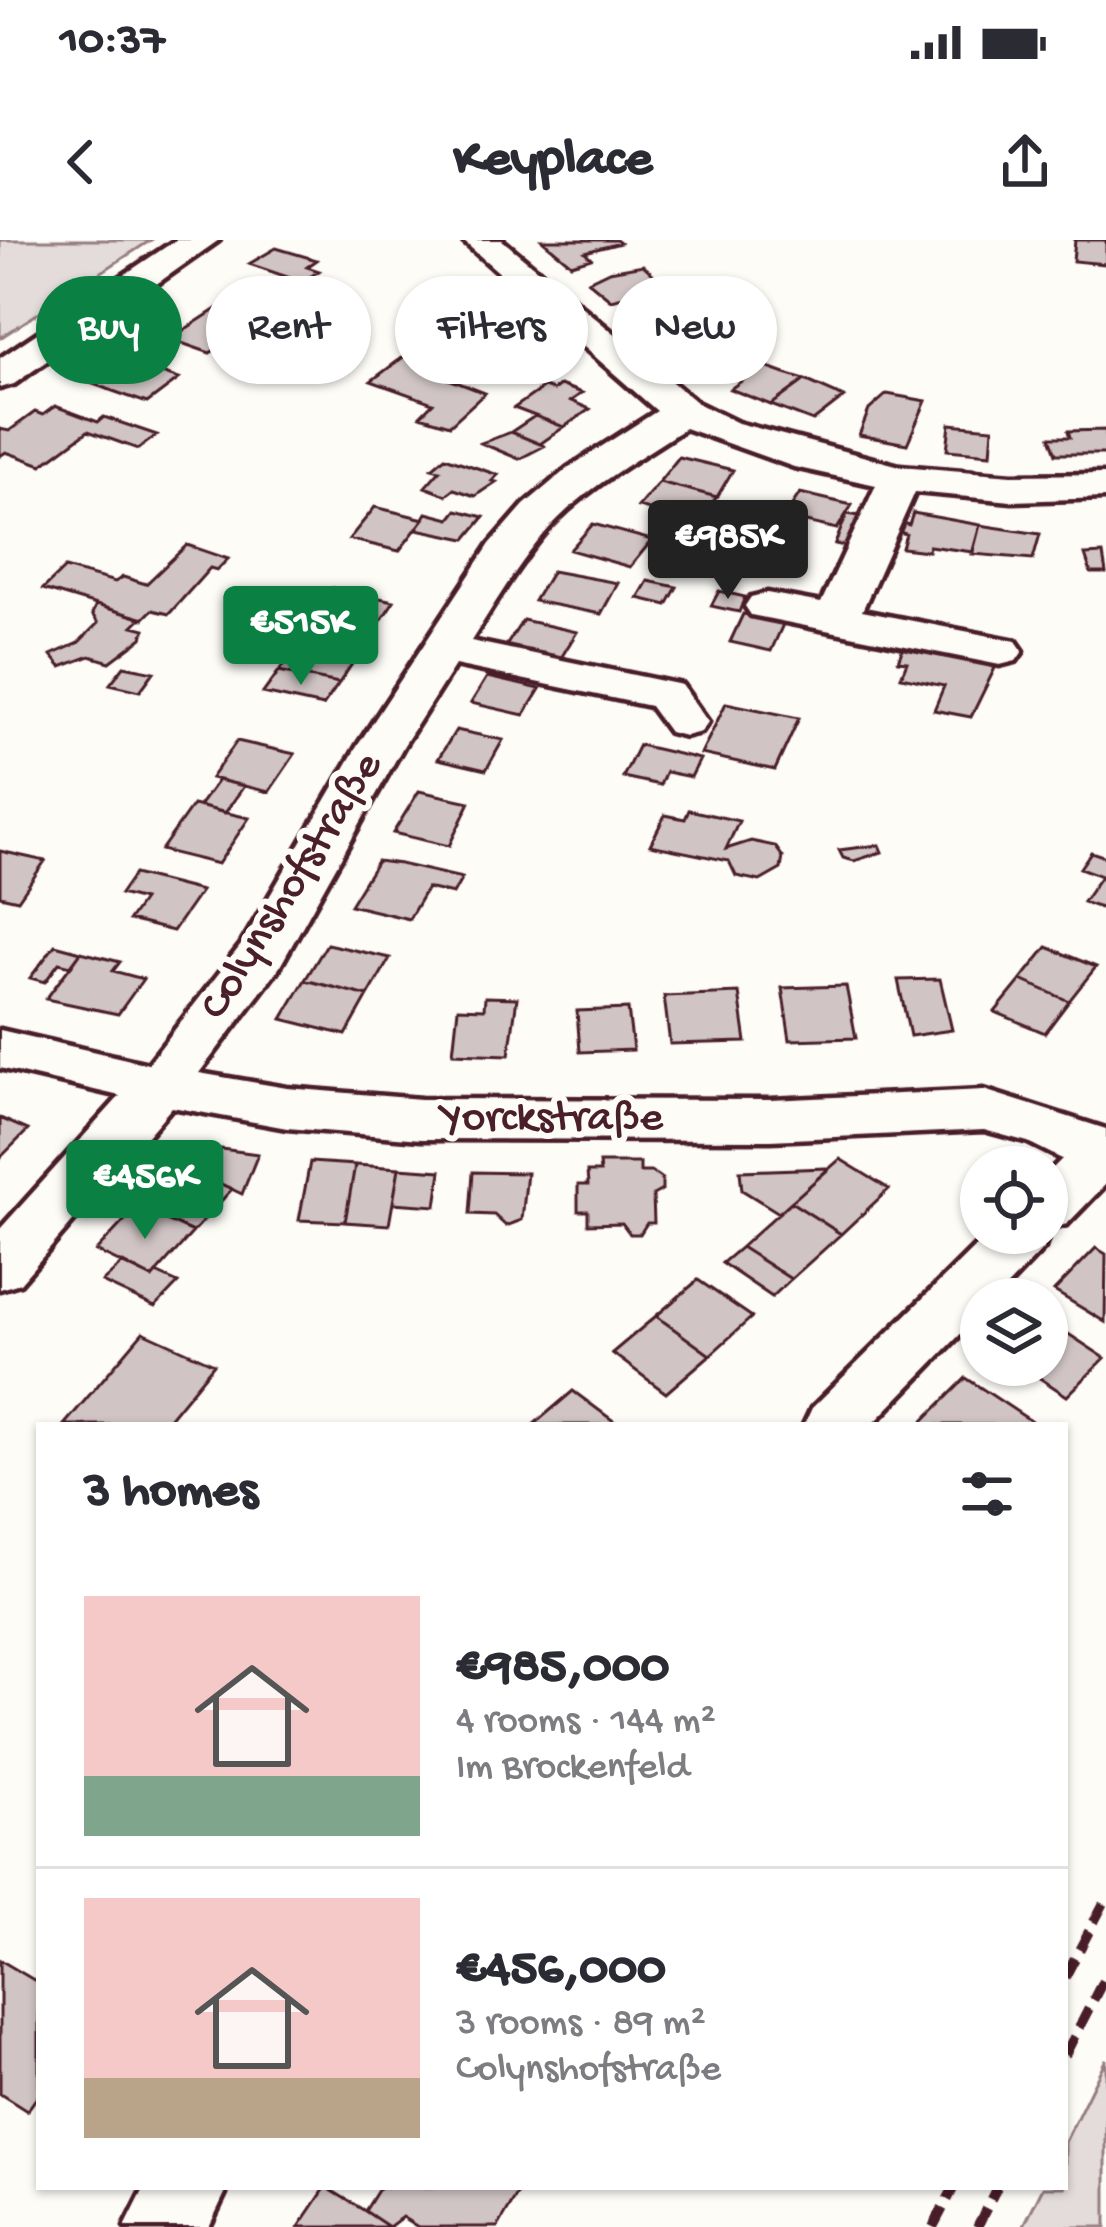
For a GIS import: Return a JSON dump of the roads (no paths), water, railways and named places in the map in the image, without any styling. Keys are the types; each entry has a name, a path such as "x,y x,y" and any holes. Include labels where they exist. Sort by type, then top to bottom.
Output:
{"street":[{"path":"0,376 201,240"},
{"path":"480,240 683,412 755,442 900,478 1012,488 1106,486"},
{"name":"Colynshofstraße","path":"0,1267 160,1086 261,956 443,649 505,554 539,514 602,464 683,412"},
{"path":"837,616 900,478"},
{"path":"767,605 1000,651"},
{"path":"443,649 666,695 685,722"},
{"name":"Yorckstraße","path":"0,1049 160,1086 287,1108 421,1119 771,1120 984,1110 1046,1127 1103,1152"},
{"path":"1068,1188 1103,1152"},
{"path":"837,1422 1003,1254"},
{"path":"164,2227 188,2190"}],"railway":[{"path":"1068,1971 1106,1899"},
{"path":"1068,2049 1106,1975"},
{"path":"933,2227 952,2190"},
{"path":"977,2227 996,2190"}]}
